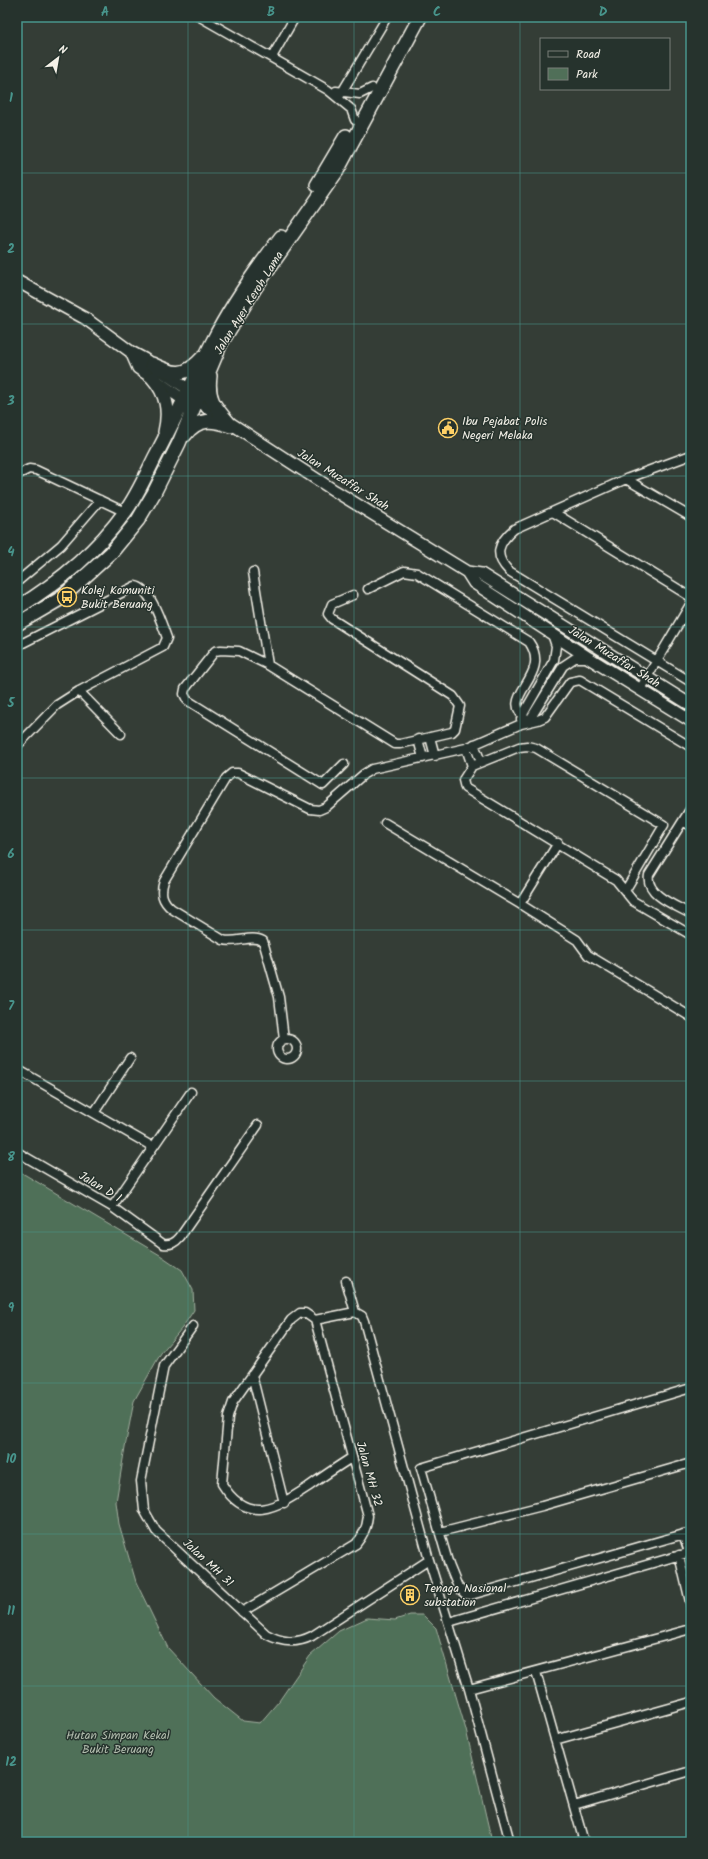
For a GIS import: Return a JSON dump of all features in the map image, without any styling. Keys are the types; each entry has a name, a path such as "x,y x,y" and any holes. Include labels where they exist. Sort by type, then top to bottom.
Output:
{"main road":[{"name":"Jalan Ayer Keroh Lama","path":"17,624 60,599 111,553 138,520 154,493 179,443 211,356 237,298 303,208 355,120 411,17"},
{"name":"Jalan Ayer Keroh Lama","path":"211,356 221,344 255,288 337,171 420,17"},
{"path":"17,280 86,320 131,352 144,358 194,400"},
{"path":"131,352 138,368 153,378 194,400"},
{"path":"152,364 167,372 181,373 211,356"},
{"path":"211,356 210,395 214,406 232,424"},
{"path":"153,378 163,390 166,402 167,426 163,441"},
{"name":"Jalan Ayer Keroh Lama","path":"17,608 42,593 98,545 125,512 163,441 194,400"},
{"name":"Jalan Muzaffar Shah","path":"194,400 467,572 481,574 691,705"},
{"path":"179,443 186,432 198,422 214,421 232,424"},
{"name":"Jalan Muzaffar Shah","path":"467,572 474,583 589,658 691,721"}],"street":[{"path":"200,17 328,90 340,95 360,94 372,88"},
{"path":"272,57 295,17"},
{"path":"340,95 387,17"},
{"path":"340,95 351,109 355,120"},
{"path":"691,454 626,479 514,529 507,535 499,550 499,558 502,564 509,570 691,682"},
{"path":"17,475 29,469 36,470 125,512"},
{"path":"626,479 691,517"},
{"path":"17,582 61,545 100,500"},
{"path":"553,512 691,597"},
{"path":"368,589 404,571 417,573 529,642 534,652 536,664 532,675 517,701 521,720"},
{"path":"253,572 268,665"},
{"path":"17,646 135,586 144,589 158,615 167,638 166,644 79,691 57,705 17,746"},
{"path":"344,764 323,785 187,700 184,694 185,689 215,651 238,651 268,665 389,742 400,744 452,732 460,706 453,696 332,619 328,614 332,604 353,595"},
{"path":"640,689 691,602"},
{"path":"521,720 554,660 556,646 552,634"},
{"path":"530,721 563,666 575,658 589,658"},
{"path":"284,1039 279,997 263,941 254,938 229,942 223,940 183,916 165,903 161,890 164,881 226,778 232,773 238,773 310,809 319,810 326,807 364,774 372,769 436,756 466,748 521,720 538,720 545,717 570,682 580,680 691,747"},
{"path":"79,691 120,734"},
{"path":"430,736 436,756"},
{"path":"418,739 423,758"},
{"path":"474,744 481,762"},
{"path":"624,890 664,825 536,748 527,746 519,747 472,766 463,780 465,788 558,843 616,880 624,890 633,901 691,935"},
{"path":"466,748 472,766"},
{"path":"691,808 649,875 648,884 654,892 691,914"},
{"path":"683,821 691,826"},
{"path":"385,823 577,940 588,955 691,1017"},
{"path":"520,904 558,843"},
{"path":"94,1113 130,1058"},
{"path":"17,1069 153,1147"},
{"path":"112,1207 191,1092"},
{"name":"Jalan D 1","path":"17,1152 112,1207 163,1244 170,1245 176,1242 180,1237 258,1125"},
{"path":"346,1281 355,1312"},
{"path":"351,1458 284,1503 263,1509 250,1508 239,1503 228,1493 222,1484 228,1417 233,1402 291,1320 300,1313 305,1313 315,1320 355,1312 362,1316 364,1320 429,1560 469,1690 510,1842"},
{"name":"Jalan MH 32","path":"242,1612 356,1544 367,1526 368,1516 351,1458 315,1320"},
{"name":"Jalan MH 31","path":"193,1326 164,1366 141,1481 144,1510 156,1531 266,1634 274,1639 294,1642 303,1640 429,1560"},
{"path":"252,1374 284,1503"},
{"path":"449,1622 690,1552 687,1533 471,1595 465,1594 458,1587 449,1565 421,1468 691,1388"},
{"path":"440,1532 542,1506 691,1463"},
{"path":"679,1555 691,1606"},
{"path":"469,1690 691,1629"},
{"path":"536,1672 584,1842"},
{"path":"555,1740 691,1702"},
{"path":"574,1805 691,1771"}],"green space":[{"name":"Hutan Simpan Kekal Bukit Beruang","path":"17,1170 160,1255 182,1270 193,1290 194,1310 182,1328 161,1353 134,1401 116,1502 119,1524 136,1582 168,1648 214,1698 243,1721 260,1723 279,1701 310,1656 339,1631 367,1618 395,1620 410,1615 423,1615 436,1628 466,1730 492,1842 17,1842"}],"place":[{"name":"Ibu Pejabat Polis Negeri Melaka","path":"448,428"},
{"name":"Kolej Komuniti Bukit Beruang","path":"67,597"},
{"name":"Tenaga Nasional substation","path":"410,1595"}]}
